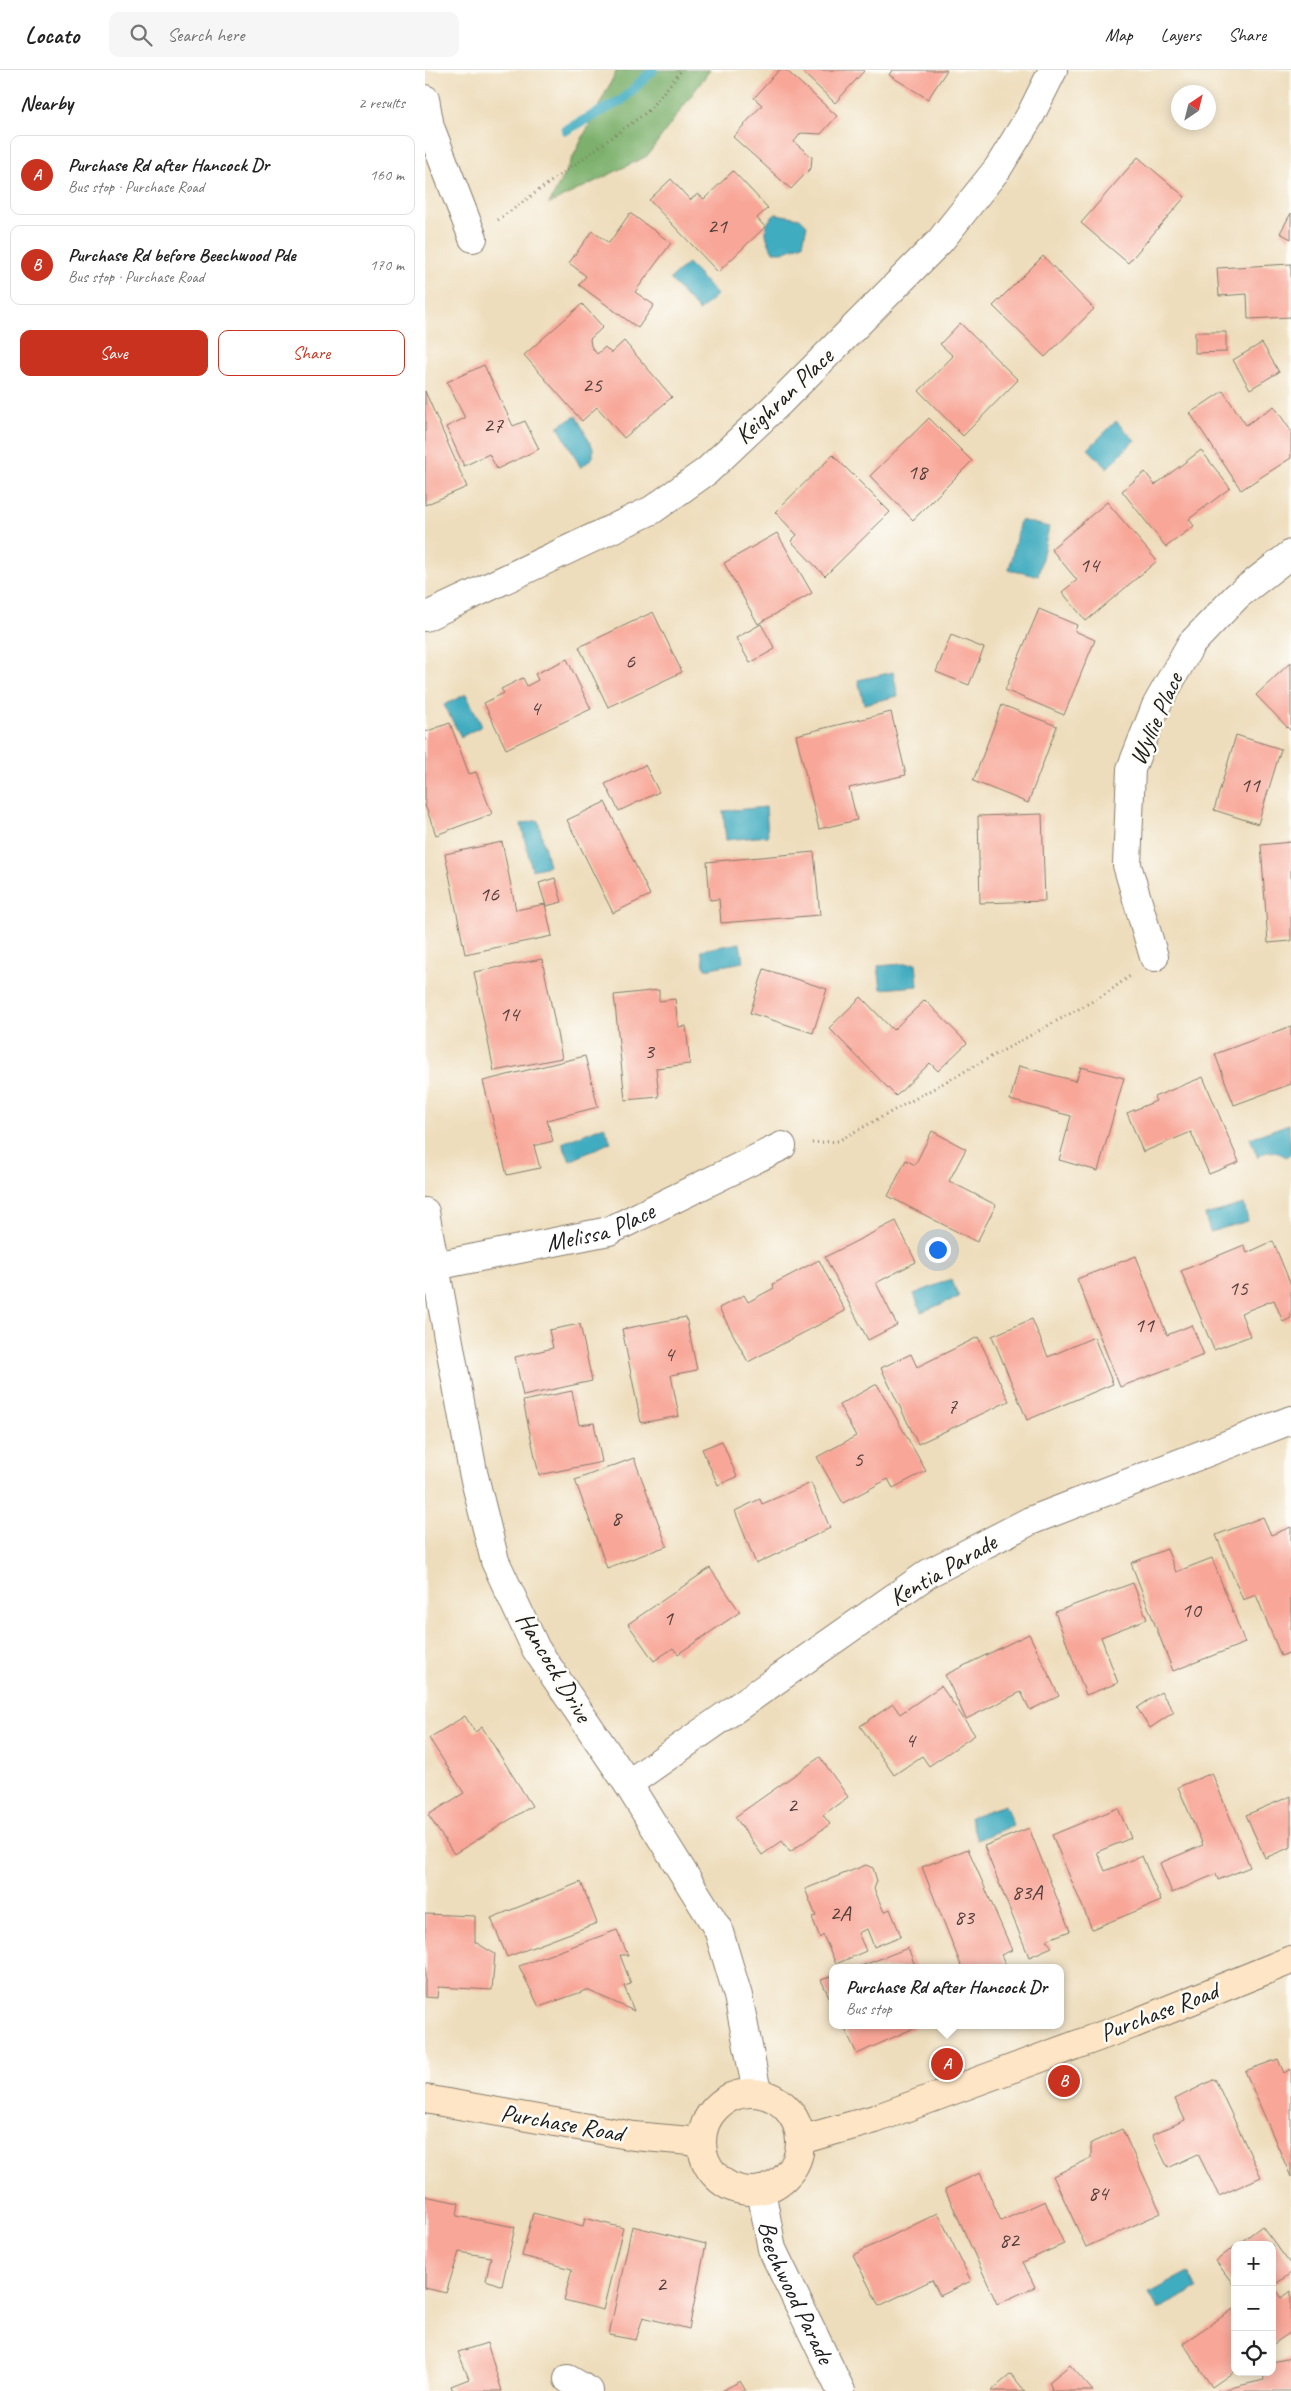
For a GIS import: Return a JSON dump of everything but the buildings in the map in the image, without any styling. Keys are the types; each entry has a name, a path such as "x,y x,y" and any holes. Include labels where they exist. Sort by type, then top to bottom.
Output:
{"main road":[{"name":"Purchase Road","path":"800,2140 875,2120 1133,2024 1291,1960"},
{"path":"757,2092 772,2096 784,2104 793,2116 799,2129 800,2140 797,2161 789,2174 776,2185 761,2190 746,2191 732,2188 719,2180 703,2156 701,2142 704,2125 712,2110 725,2099 741,2093 757,2092"},
{"name":"Purchase Road","path":"425,2099 634,2136 701,2142"}],"street":[{"name":"Keighran Place","path":"425,617 651,510 707,471 781,401 940,241 998,168 1030,116 1053,70"},
{"path":"425,99 430,127 473,238"},
{"name":"Wyllie Place","path":"1154,957 1127,865 1131,769 1156,706 1191,644 1237,596 1291,554"},
{"name":"Melissa Place","path":"435,1266 609,1231 782,1146"},
{"name":"Hancock Drive","path":"425,1212 473,1472 495,1561 536,1649 628,1784 718,1929 738,1996 757,2092"},
{"name":"Kentia Parade","path":"628,1784 929,1573 1029,1521 1291,1420"},
{"name":"Beechwood Parade","path":"761,2190 772,2249 841,2391"}],"path":[{"path":"473,238 647,112 682,70"},
{"path":"782,1146 838,1141 1104,995 1154,957"}],"green space":[{"path":"617,70 710,70 647,156 549,204"}],"water":[{"path":"776,214 800,218 807,225 803,244 783,252 773,252 768,242 766,227 771,218"},
{"path":"688,263 717,295 699,311 670,279"},
{"path":"576,416 593,448 593,457 581,468 558,426"},
{"path":"1116,421 1135,440 1107,468 1088,449"},
{"path":"1020,520 1049,527 1038,576 1009,570"},
{"path":"893,672 898,696 864,704 858,680"},
{"path":"466,694 482,726 461,737 444,705"},
{"path":"766,807 768,836 726,840 723,811"},
{"path":"538,820 549,866 532,870 521,824"},
{"path":"740,943 743,962 705,969 701,950"},
{"path":"916,963 918,986 881,989 878,966"},
{"path":"1289,1124 1291,1153 1286,1157 1279,1153 1268,1152 1258,1158 1250,1138"},
{"path":"604,1126 611,1142 570,1161 562,1143"},
{"path":"1244,1204 1248,1221 1210,1232 1205,1215"},
{"path":"951,1279 959,1297 921,1312 914,1294"},
{"path":"1005,1805 1013,1825 977,1840 970,1817"},
{"path":"1188,2272 1197,2289 1158,2309 1149,2293"}],"waterway":[{"path":"566,130 622,100 653,70"}],"place":[{"name":"Purchase Rd after Hancock Dr","path":"947,2064"},
{"name":"Purchase Rd before Beechwood Pde","path":"1064,2081"}]}
